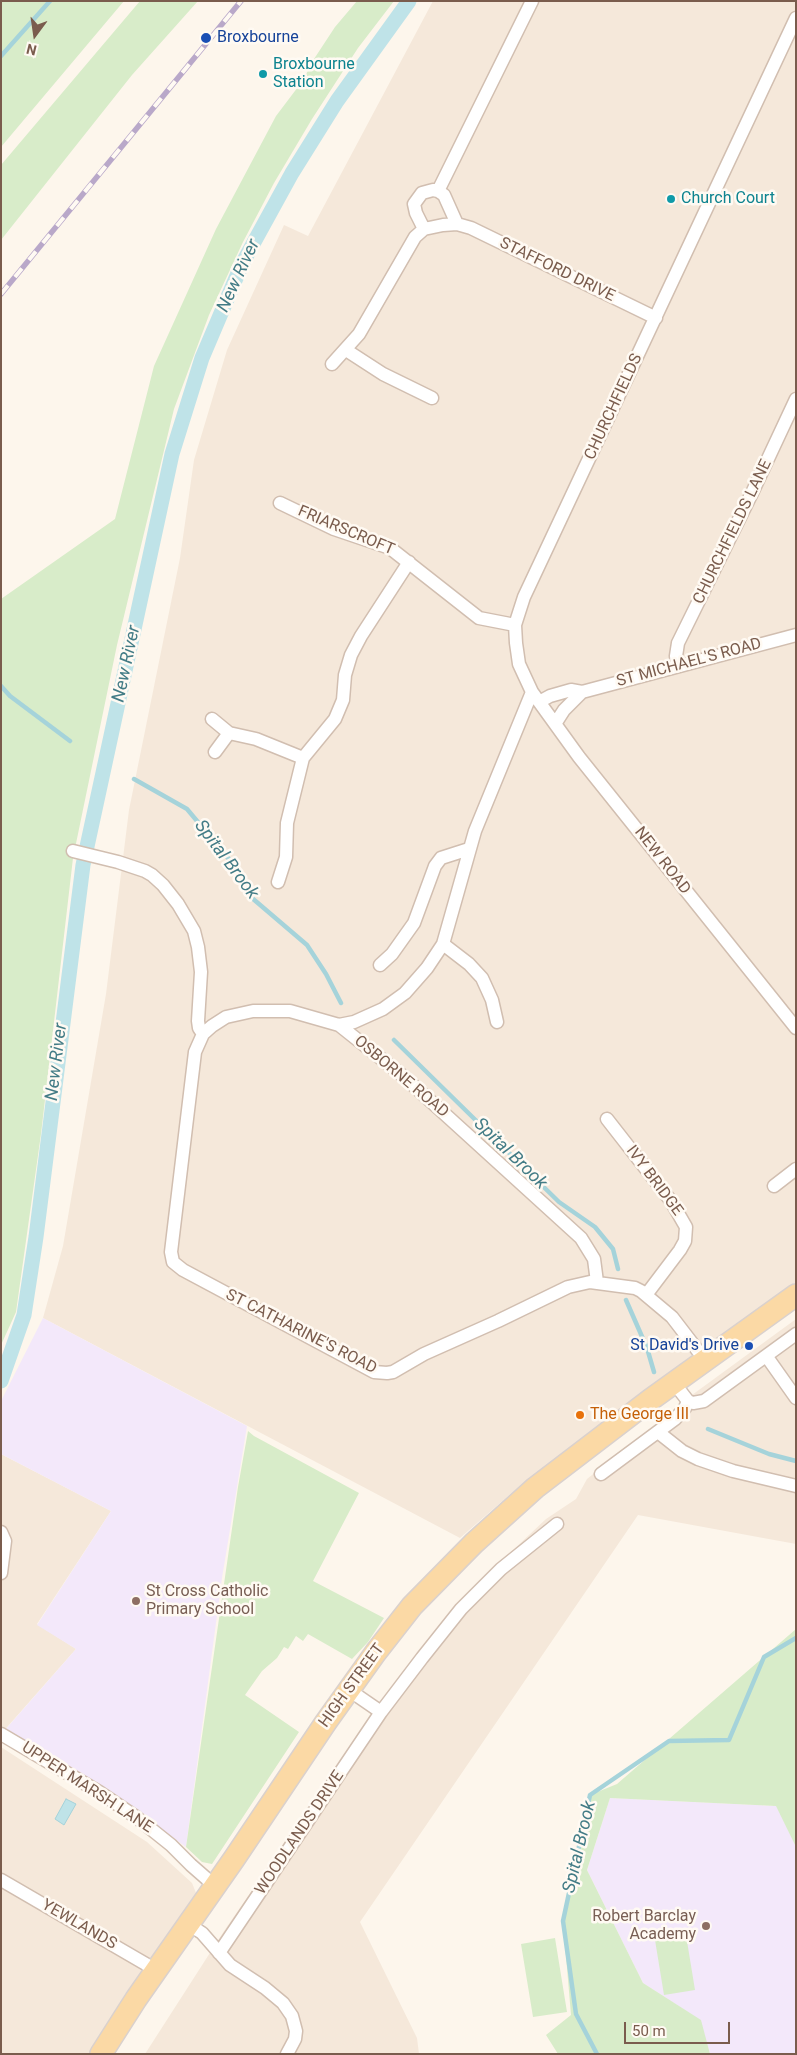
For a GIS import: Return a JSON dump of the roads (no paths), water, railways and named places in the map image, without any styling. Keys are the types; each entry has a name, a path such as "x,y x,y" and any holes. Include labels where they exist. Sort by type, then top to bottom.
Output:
{"main road":[{"name":"HIGH STREET","path":"101,2054 119,2023 349,1690 412,1606 505,1513 620,1422 796,1295"}],"street":[{"path":"438,191 532,1"},
{"name":"CHURCHFIELDS","path":"536,697 520,664 515,625 524,597 796,18"},
{"path":"332,364 359,334 415,237 424,229 416,214 414,204 422,194 433,190 438,191 448,200 457,224"},
{"name":"STAFFORD DRIVE","path":"424,229 457,224 471,228 656,318"},
{"path":"346,350 383,374 432,398"},
{"name":"CHURCHFIELDS LANE","path":"677,666 678,643 796,399"},
{"name":"FRIARSCROFT","path":"280,502 334,529 380,543 410,562 479,618 515,625"},
{"name":"FRIARSCROFT","path":"303,758 340,711 347,666 361,636 410,562"},
{"name":"ST MICHAEL'S ROAD","path":"536,697 550,696 571,690 582,692 796,635"},
{"name":"ST MICHAEL'S ROAD","path":"555,724 564,710 582,692"},
{"path":"339,1025 354,1022 369,1015 405,993 428,968 443,944 469,849 485,803 536,697"},
{"name":"NEW ROAD","path":"536,697 579,757 796,1028"},
{"path":"212,719 229,733 256,739 303,758 287,823 286,857 278,882"},
{"path":"215,752 229,733"},
{"path":"380,965 392,954 414,923 435,866 441,858 469,849"},
{"path":"73,851 118,862 144,871 158,879 169,892 197,939 201,964 198,1021 199,1028 204,1034"},
{"path":"443,944 470,964 482,978 489,993 497,1022"},
{"name":"ST CATHARINE'S ROAD","path":"339,1025 284,1011 253,1010 226,1017 204,1034 195,1052 171,1252 173,1262 180,1268 380,1374 393,1372 424,1354 498,1321 568,1286 590,1282 635,1288 646,1295 672,1317 705,1360"},
{"name":"OSBORNE ROAD","path":"339,1025 403,1076 581,1238 594,1259 597,1282"},
{"name":"IVY BRIDGE","path":"607,1119 672,1200 686,1227 685,1241 680,1250 646,1295"},
{"path":"774,1186 796,1169"},
{"path":"674,1383 688,1401 693,1403 704,1401 796,1334"},
{"path":"767,1356 796,1398"},
{"path":"601,1474 680,1415 688,1401"},
{"path":"658,1432 682,1451 706,1462 796,1486"},
{"name":"WOODLANDS DRIVE","path":"219,1953 382,1712 461,1609 502,1568 558,1524"},
{"path":"1,1532 5,1541 1,1573"},
{"path":"349,1690 382,1712"},
{"name":"UPPER MARSH LANE","path":"1,1734 100,1792 136,1817 171,1845 215,1886"},
{"name":"YEWLANDS","path":"1,1880 156,1970"},
{"path":"188,1924 202,1933 230,1965 278,1998 292,2016 296,2031 288,2054"}],"water":[{"path":"66,1799 76,1804 64,1825 55,1819"}],"waterway":[{"name":"Spital Brook","path":"1,56 50,1"},
{"name":"New River","path":"1,1381 24,1315 36,1237 83,865 172,454 202,358 242,264 292,173 337,101 409,1"},
{"name":"Spital Brook","path":"1,686 10,696 70,741"},
{"name":"Spital Brook","path":"134,779 187,809 233,864 252,898 307,945 326,974 341,1003"},
{"name":"Spital Brook","path":"394,1040 559,1202 595,1227 613,1249 618,1269"},
{"name":"Spital Brook","path":"626,1300 647,1348 654,1372"},
{"name":"Spital Brook","path":"708,1429 769,1454 796,1461"},
{"name":"Spital Brook","path":"597,2054 576,2014 563,1921 590,1795 669,1741 729,1740 764,1657 796,1638"}],"railway":[{"path":"1,294 241,1"}],"place":[{"name":"Broxbourne","path":"206,38"},
{"name":"Broxbourne Station","path":"263,74"},
{"name":"Church Court","path":"671,199"},
{"name":"St David's Drive","path":"749,1346"},
{"name":"The George III","path":"580,1415"},
{"name":"St Cross Catholic Primary School","path":"136,1601"},
{"name":"Robert Barclay Academy","path":"706,1926"}]}
